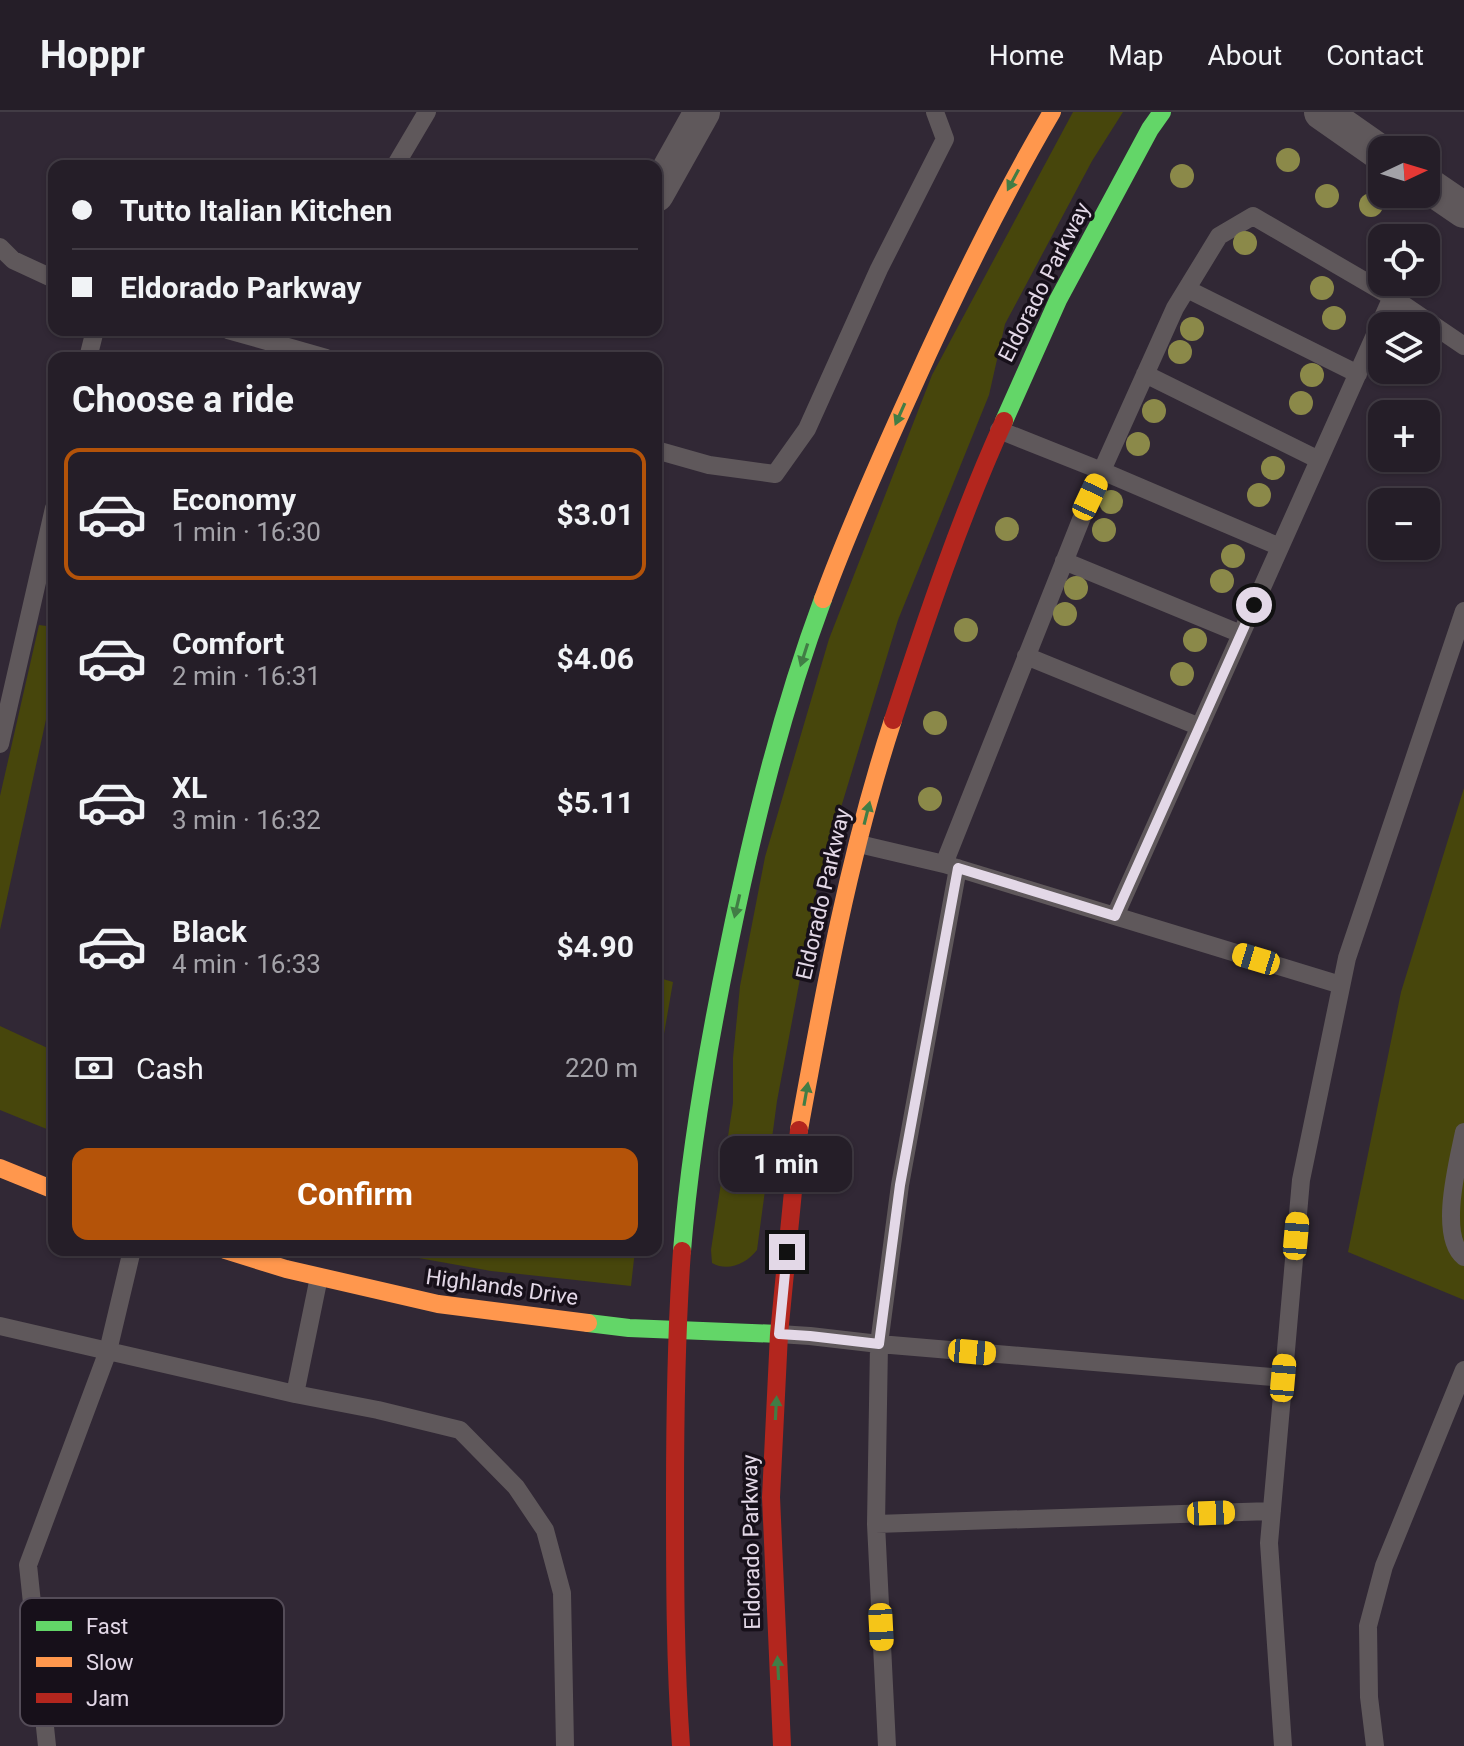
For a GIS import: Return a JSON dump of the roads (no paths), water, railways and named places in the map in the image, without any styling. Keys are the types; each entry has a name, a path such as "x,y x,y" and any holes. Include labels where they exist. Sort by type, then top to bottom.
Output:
{"main road":[{"path":"681,1746 675,1658 676,1331 692,1157 724,963 769,774 819,610 883,452 964,273 1026,154 1052,112"},
{"name":"Eldorado Parkway","path":"782,1746 771,1497 779,1334 797,1142 829,964 878,766 920,638 979,476 1058,300 1162,112"},
{"path":"0,1168 48,1188"},
{"name":"Highlands Drive","path":"246,1256 319,1277 438,1304 629,1328 779,1334"}],"street":[{"path":"662,183 702,112"},
{"path":"1322,112 1368,144"},
{"path":"1440,194 1464,210"}],"lane":[{"path":"399,160 427,112"},
{"path":"662,452 709,465 775,474 807,429 879,269 945,139 935,112"},
{"path":"887,1746 876,1524 879,1344 900,1185 951,866 1026,656 1064,561 1175,308 1219,236 1253,216 1392,297 1464,346"},
{"path":"0,247 13,260 48,276"},
{"path":"1187,289 1358,374"},
{"path":"1115,916 1392,297"},
{"path":"249,336 305,352"},
{"path":"287,347 293,336"},
{"path":"1145,374 1319,460"},
{"path":"999,430 1280,547"},
{"path":"0,744 48,534"},
{"path":"1064,561 1241,634"},
{"path":"1283,1746 1269,1543 1301,1180 1347,958 1464,611"},
{"path":"1026,656 1200,727"},
{"path":"859,844 951,866 1341,985"},
{"path":"1464,1132 1450,1217 1458,1252 1464,1257"},
{"path":"31,1598 28,1565 108,1351 131,1256"},
{"path":"295,1394 319,1277"},
{"path":"0,1326 460,1430 516,1487 545,1530 562,1593 565,1746"},
{"path":"779,1334 1283,1378"},
{"path":"1375,1746 1369,1697 1368,1626 1384,1566 1464,1370"},
{"path":"876,1524 1272,1511"},
{"path":"45,1726 47,1746"}]}
